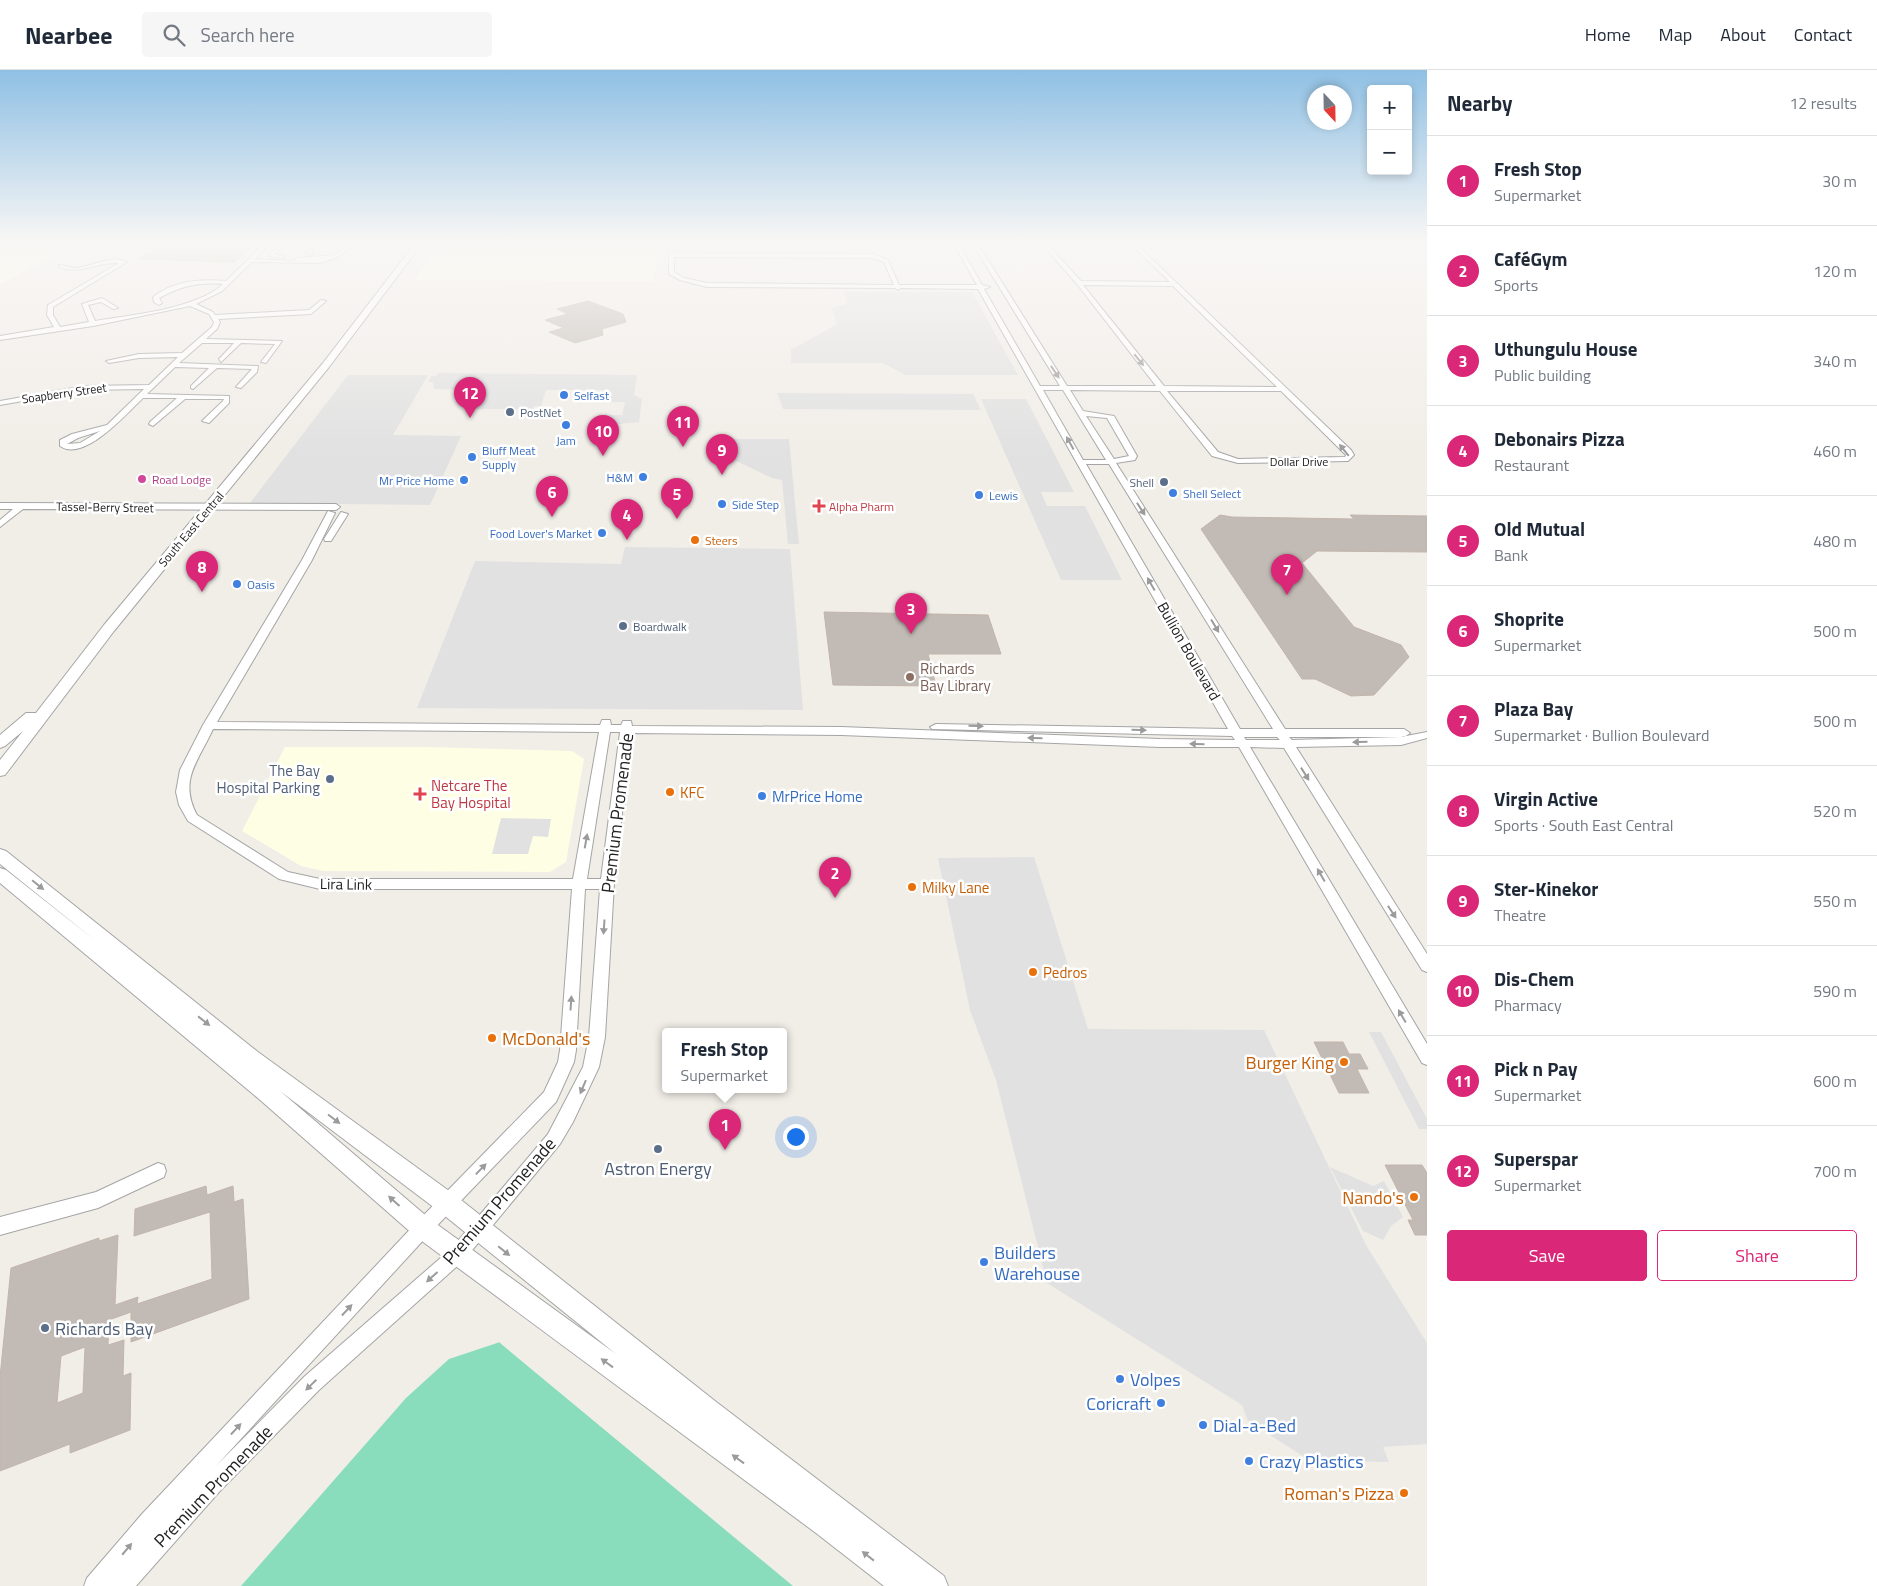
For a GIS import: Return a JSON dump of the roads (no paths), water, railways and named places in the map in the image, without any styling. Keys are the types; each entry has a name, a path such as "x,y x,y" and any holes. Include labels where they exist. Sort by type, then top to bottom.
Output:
{"street":[{"path":"50,312 58,329"},
{"path":"88,312 93,324"},
{"path":"0,338 160,312"},
{"path":"110,426 69,438 63,442 64,446 72,447 87,444 110,426 152,387 173,365 215,328 218,322 216,317 208,312"},
{"path":"257,314 262,312"},
{"path":"216,317 312,312"},
{"name":"South East Central","path":"0,757 363,312"},
{"name":"Bullion Boulevard","path":"994,312 1427,1058"},
{"path":"1016,312 1190,584 1280,733 1427,966"},
{"name":"Dollar Drive","path":"1101,312 1215,454 1225,459 1252,461 1348,459 1350,455 1348,452 1203,312"},
{"path":"201,341 280,342 264,362"},
{"path":"193,387 240,341"},
{"path":"109,361 147,356 184,355"},
{"path":"173,365 218,363 256,367 255,372 240,387"},
{"name":"Soapberry Street","path":"0,403 85,388 152,387"},
{"path":"1037,388 1284,389"},
{"path":"142,396 222,396 228,399 206,422"},
{"path":"153,424 184,396"},
{"path":"1080,462 1111,462 1132,458 1133,453 1110,416 1081,413"},
{"name":"Tassel-Berry Street","path":"0,506 203,508"},
{"path":"0,524 21,506"},
{"name":"Lira Link","path":"213,725 307,560 332,511 348,507 349,511 344,514 213,725 185,769 182,788 187,810 192,818 284,876 320,884 607,884"},
{"name":"South East Central","path":"0,771 108,628 203,508"},
{"path":"203,508 307,508 332,511"},
{"path":"0,743 32,716"},
{"path":"213,725 252,720 605,726"},
{"path":"213,725 968,726 1238,733 1401,732 1426,735"},
{"name":"Premium Promenade","path":"95,1586 150,1522 423,1228 550,1097 566,1062 568,1050 578,885 605,726"},
{"path":"627,726 1244,744 1415,740 1426,735"},
{"name":"Premium Promenade","path":"121,1586 212,1485 312,1384 458,1254 554,1139 581,1093 591,1067 597,1037 607,884 627,726"},
{"path":"0,855 251,1058 448,1204 478,1230 934,1586"},
{"path":"0,874 9,889 198,1036 370,1180 423,1228 818,1517 907,1586"},
{"path":"0,1226 98,1200 158,1171"}],"place":[{"name":"Selfast","path":"564,395"},
{"name":"PostNet","path":"510,412"},
{"name":"Superspar","path":"470,418"},
{"name":"Jam","path":"566,425"},
{"name":"Pick n Pay","path":"683,447"},
{"name":"Dis-Chem","path":"603,456"},
{"name":"Bluff Meat Supply","path":"472,457"},
{"name":"Ster-Kinekor","path":"722,475"},
{"name":"H&M","path":"643,477"},
{"name":"Road Lodge","path":"142,479"},
{"name":"Mr Price Home","path":"464,480"},
{"name":"Shell","path":"1164,482"},
{"name":"Shell Select","path":"1173,493"},
{"name":"Lewis","path":"979,495"},
{"name":"Side Step","path":"722,504"},
{"name":"Alpha Pharm","path":"819,506"},
{"name":"Shoprite","path":"552,517"},
{"name":"Old Mutual","path":"677,519"},
{"name":"Food Lover's Market","path":"602,533"},
{"name":"Debonairs Pizza","path":"627,540"},
{"name":"Steers","path":"695,540"},
{"name":"Oasis","path":"237,584"},
{"name":"Virgin Active","path":"202,592"},
{"name":"Plaza Bay","path":"1287,595"},
{"name":"Boardwalk","path":"623,626"},
{"name":"Uthungulu House","path":"911,634"},
{"name":"Richards Bay Library","path":"910,677"},
{"name":"The Bay Hospital Parking","path":"330,779"},
{"name":"KFC","path":"670,792"},
{"name":"Netcare The Bay Hospital","path":"420,794"},
{"name":"MrPrice Home","path":"762,796"},
{"name":"Milky Lane","path":"912,887"},
{"name":"CaféGym","path":"835,898"},
{"name":"Pedros","path":"1033,972"},
{"name":"McDonald's","path":"492,1038"},
{"name":"Burger King","path":"1344,1062"},
{"name":"Astron Energy","path":"658,1149"},
{"name":"Fresh Stop","path":"725,1150"},
{"name":"Nando's","path":"1414,1197"},
{"name":"Builders Warehouse","path":"984,1262"},
{"name":"Richards Bay","path":"45,1328"},
{"name":"Volpes","path":"1120,1379"},
{"name":"Coricraft","path":"1161,1403"},
{"name":"Dial-a-Bed","path":"1203,1425"},
{"name":"Crazy Plastics","path":"1249,1461"},
{"name":"Roman's Pizza","path":"1404,1493"}]}
